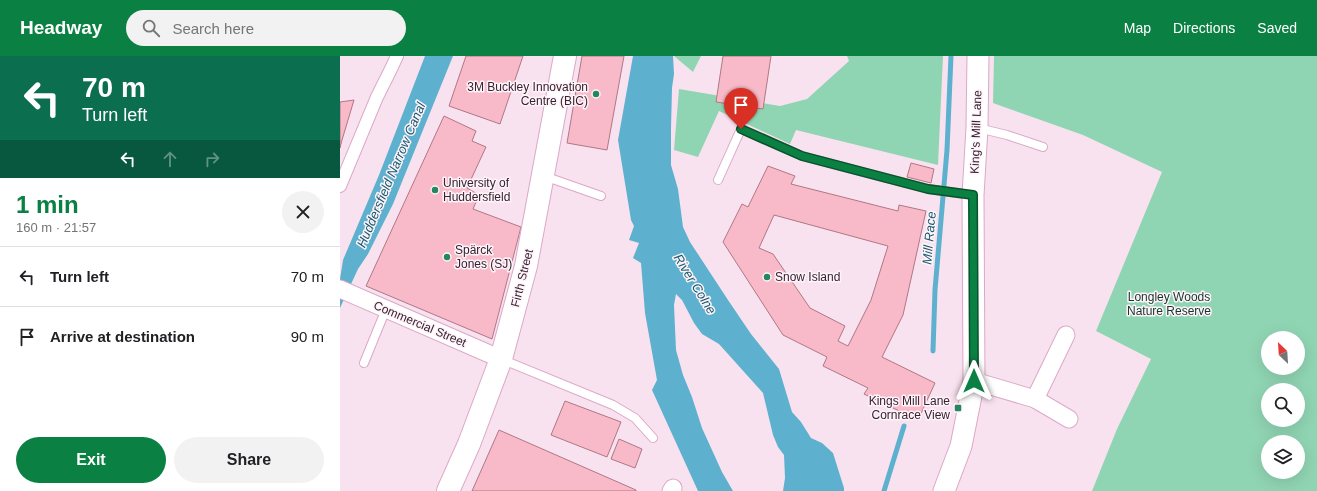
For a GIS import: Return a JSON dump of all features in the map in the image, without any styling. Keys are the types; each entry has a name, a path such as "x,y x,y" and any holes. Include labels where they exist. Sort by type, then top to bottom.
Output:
{"main road":[{"name":"Firth Street","path":"448,491 469,444 501,359 526,266 565,56"}],"street":[{"path":"340,186 377,97 397,56"},
{"name":"King's Mill Lane","path":"944,491 961,446 974,381 973,195 977,128 978,56"},
{"name":"Commercial Street","path":"340,289 501,359"},
{"path":"1035,399 1066,335"},
{"path":"974,381 1035,399 1069,419"}],"lane":[{"path":"977,128 1006,134 1043,147"},
{"path":"718,180 741,129 802,156 928,189 973,195"},
{"path":"543,176 601,196"},
{"path":"364,363 386,309"},
{"path":"501,359 613,405 635,418 653,438"}],"green space":[{"path":"674,56 701,56 693,72"},
{"path":"847,56 943,56 938,165 796,130 790,144 719,111 698,157 674,150 679,89 780,106 807,99 849,61"},
{"name":"Longley Woods Nature Reserve","path":"994,56 1317,56 1317,491 1092,491 1117,429 1151,359 1096,331 1162,172 1083,135 993,103"}],"water":[{"name":"Huddersfield Narrow Canal","path":"425,56 453,56 393,204 368,254 358,269 340,308 340,279 343,260 379,175"},
{"name":"River Colne","path":"633,56 673,56 674,74 672,88 671,165 678,189 683,227 690,242 728,300 751,334 779,369 792,412 801,422 811,438 822,443 833,453 844,491 783,491 785,478 784,455 778,447 773,435 763,393 719,344 702,334 694,323 682,300 676,294 674,305 676,350 683,375 702,428 722,472 733,491 698,491 652,390 657,380 645,313 641,263 633,258 639,243 629,240 634,226 631,220 618,140"}],"building":[{"path":"466,56 523,56 500,124 449,106"},
{"name":"3M Buckley Innovation Centre (BIC)","path":"582,56 624,56 607,150 567,143"},
{"path":"723,56 771,56 763,109 716,102"},
{"path":"354,100 342,140 340,148 340,102"},
{"name":"Spärck Jones (SJ)","path":"444,116 476,131 472,141 486,147 467,188 479,195 473,209 521,227 492,339 366,286"},
{"path":"911,163 934,169 931,183 907,177"},
{"name":"Snow Island","path":"768,166 795,176 791,184 898,211 899,205 926,211 903,315 882,357 935,383 918,420 864,394 868,388 823,366 827,357 783,335 723,242 742,204 748,207","holes":["774,215 888,246 871,300 848,346 838,341 845,326 810,308 773,254 759,248"]},
{"path":"565,401 621,422 607,457 551,435"},
{"path":"499,430 636,490 636,491 472,491"},
{"path":"619,439 642,449 635,468 611,459"}],"waterway":[{"name":"Mill Race","path":"933,351 935,290 947,150 951,56"},
{"name":"Mill Race","path":"884,491 904,426"}],"place":[{"name":"3M Buckley Innovation Centre (BIC)","path":"596,94"},
{"name":"University of Huddersfield","path":"435,190"},
{"name":"Spärck Jones (SJ)","path":"447,257"},
{"name":"Snow Island","path":"767,277"},
{"name":"Kings Mill Lane Cornrace View","path":"958,408"}],"route":[{"path":"741,129 802,156 928,189 973,195 974,381"}]}
